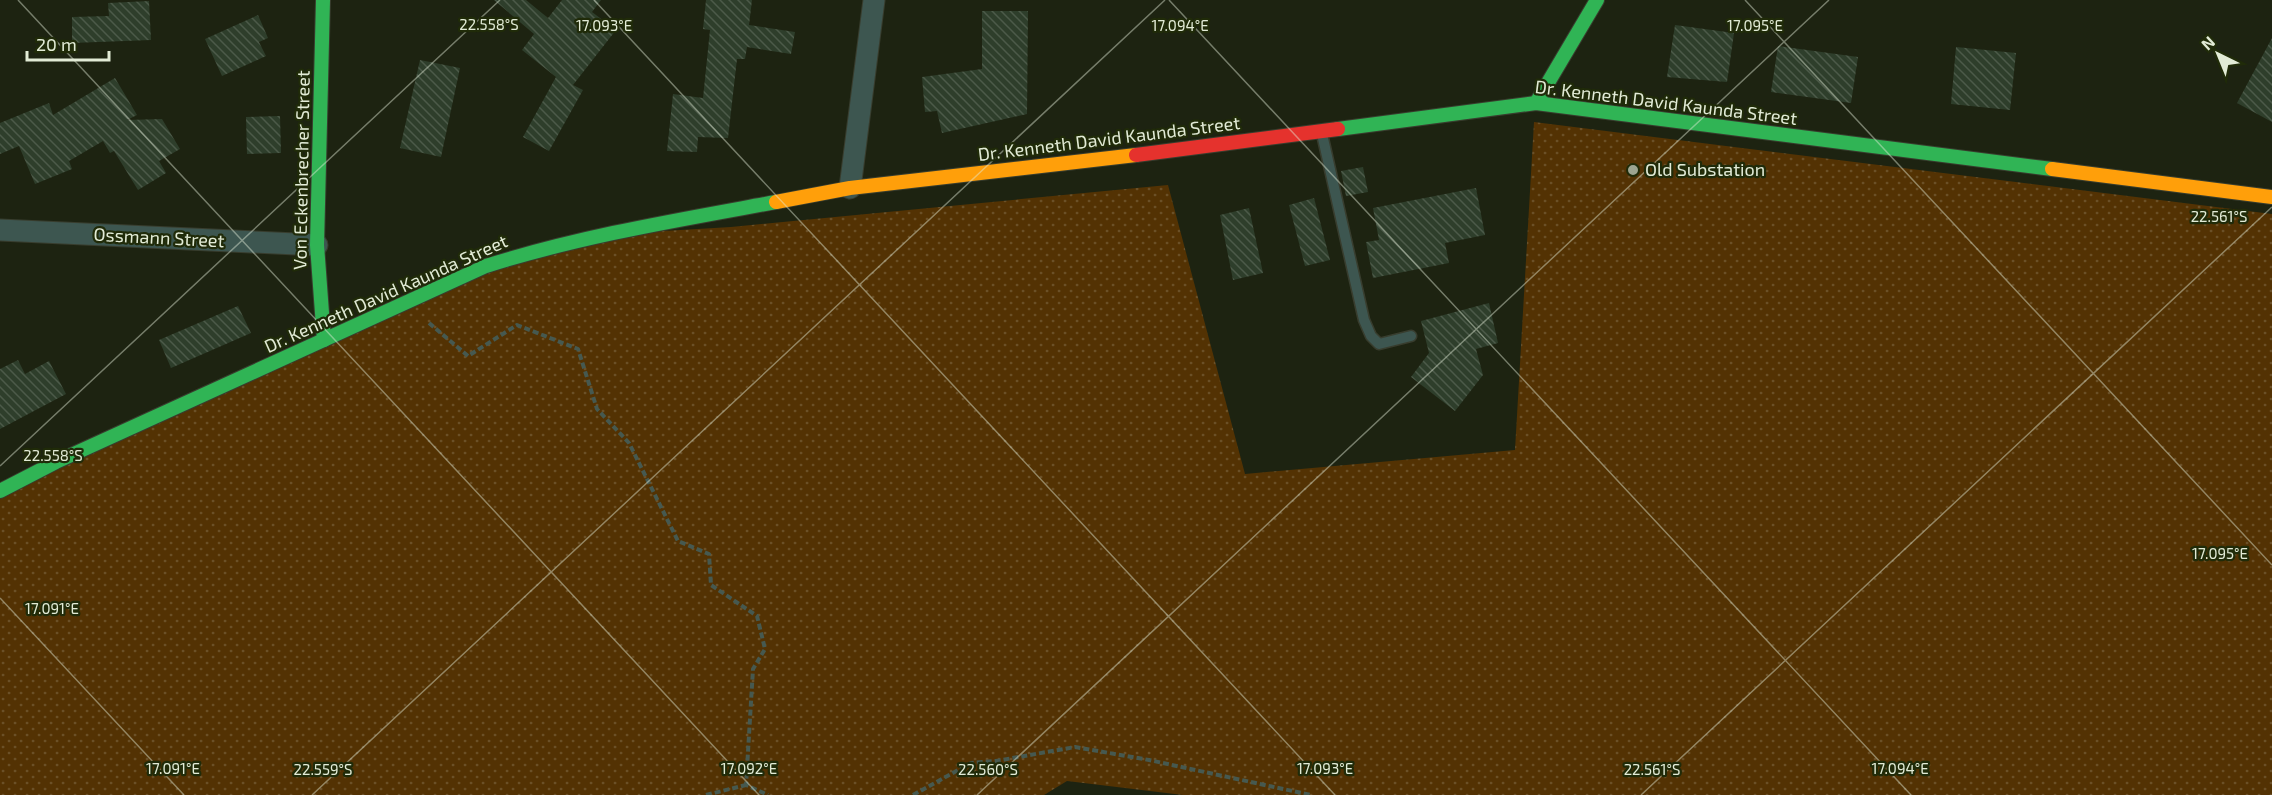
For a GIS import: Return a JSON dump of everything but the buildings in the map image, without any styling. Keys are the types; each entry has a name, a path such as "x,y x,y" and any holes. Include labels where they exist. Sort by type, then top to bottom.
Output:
{"street":[{"name":"Von Eckenbrecher Street","path":"323,0 317,246 324,340"},
{"path":"850,188 874,0"},
{"path":"1536,103 1597,0"},
{"name":"Dr. Kenneth David Kaunda Street","path":"0,490 56,462 486,266 539,249 597,235 850,188 1536,103 2272,197"},
{"name":"Ossmann Street","path":"0,230 317,246"}],"lane":[{"path":"1321,131 1364,320 1371,336 1379,344 1411,336"}],"path":[{"path":"401,304 436,328 468,356 517,325 578,349 597,409 629,443 678,541 710,554 711,585 757,616 765,649 753,669 746,784"},
{"path":"913,795 971,763 996,761 1075,747 1149,760 1311,795"},
{"path":"706,795 746,784 768,795"}],"shaded area":[{"path":"1534,122 2272,214 2272,795 1183,795 1067,781 1044,795 0,795 0,491 486,266 647,232 731,227 1168,185 1245,474 1515,450"}],"traffic: fast":[{"path":"323,0 317,245 324,340"},
{"path":"1536,103 1597,0"},
{"path":"1338,129 1536,103 2052,169"},
{"path":"0,491 56,462 486,266 594,237 776,202"}],"traffic: slow":[{"path":"776,202 850,188 1136,155"},
{"path":"2052,169 2272,197"}],"traffic: jam":[{"path":"1136,155 1338,129"}],"place":[{"name":"Old Substation","path":"1633,170"}]}
